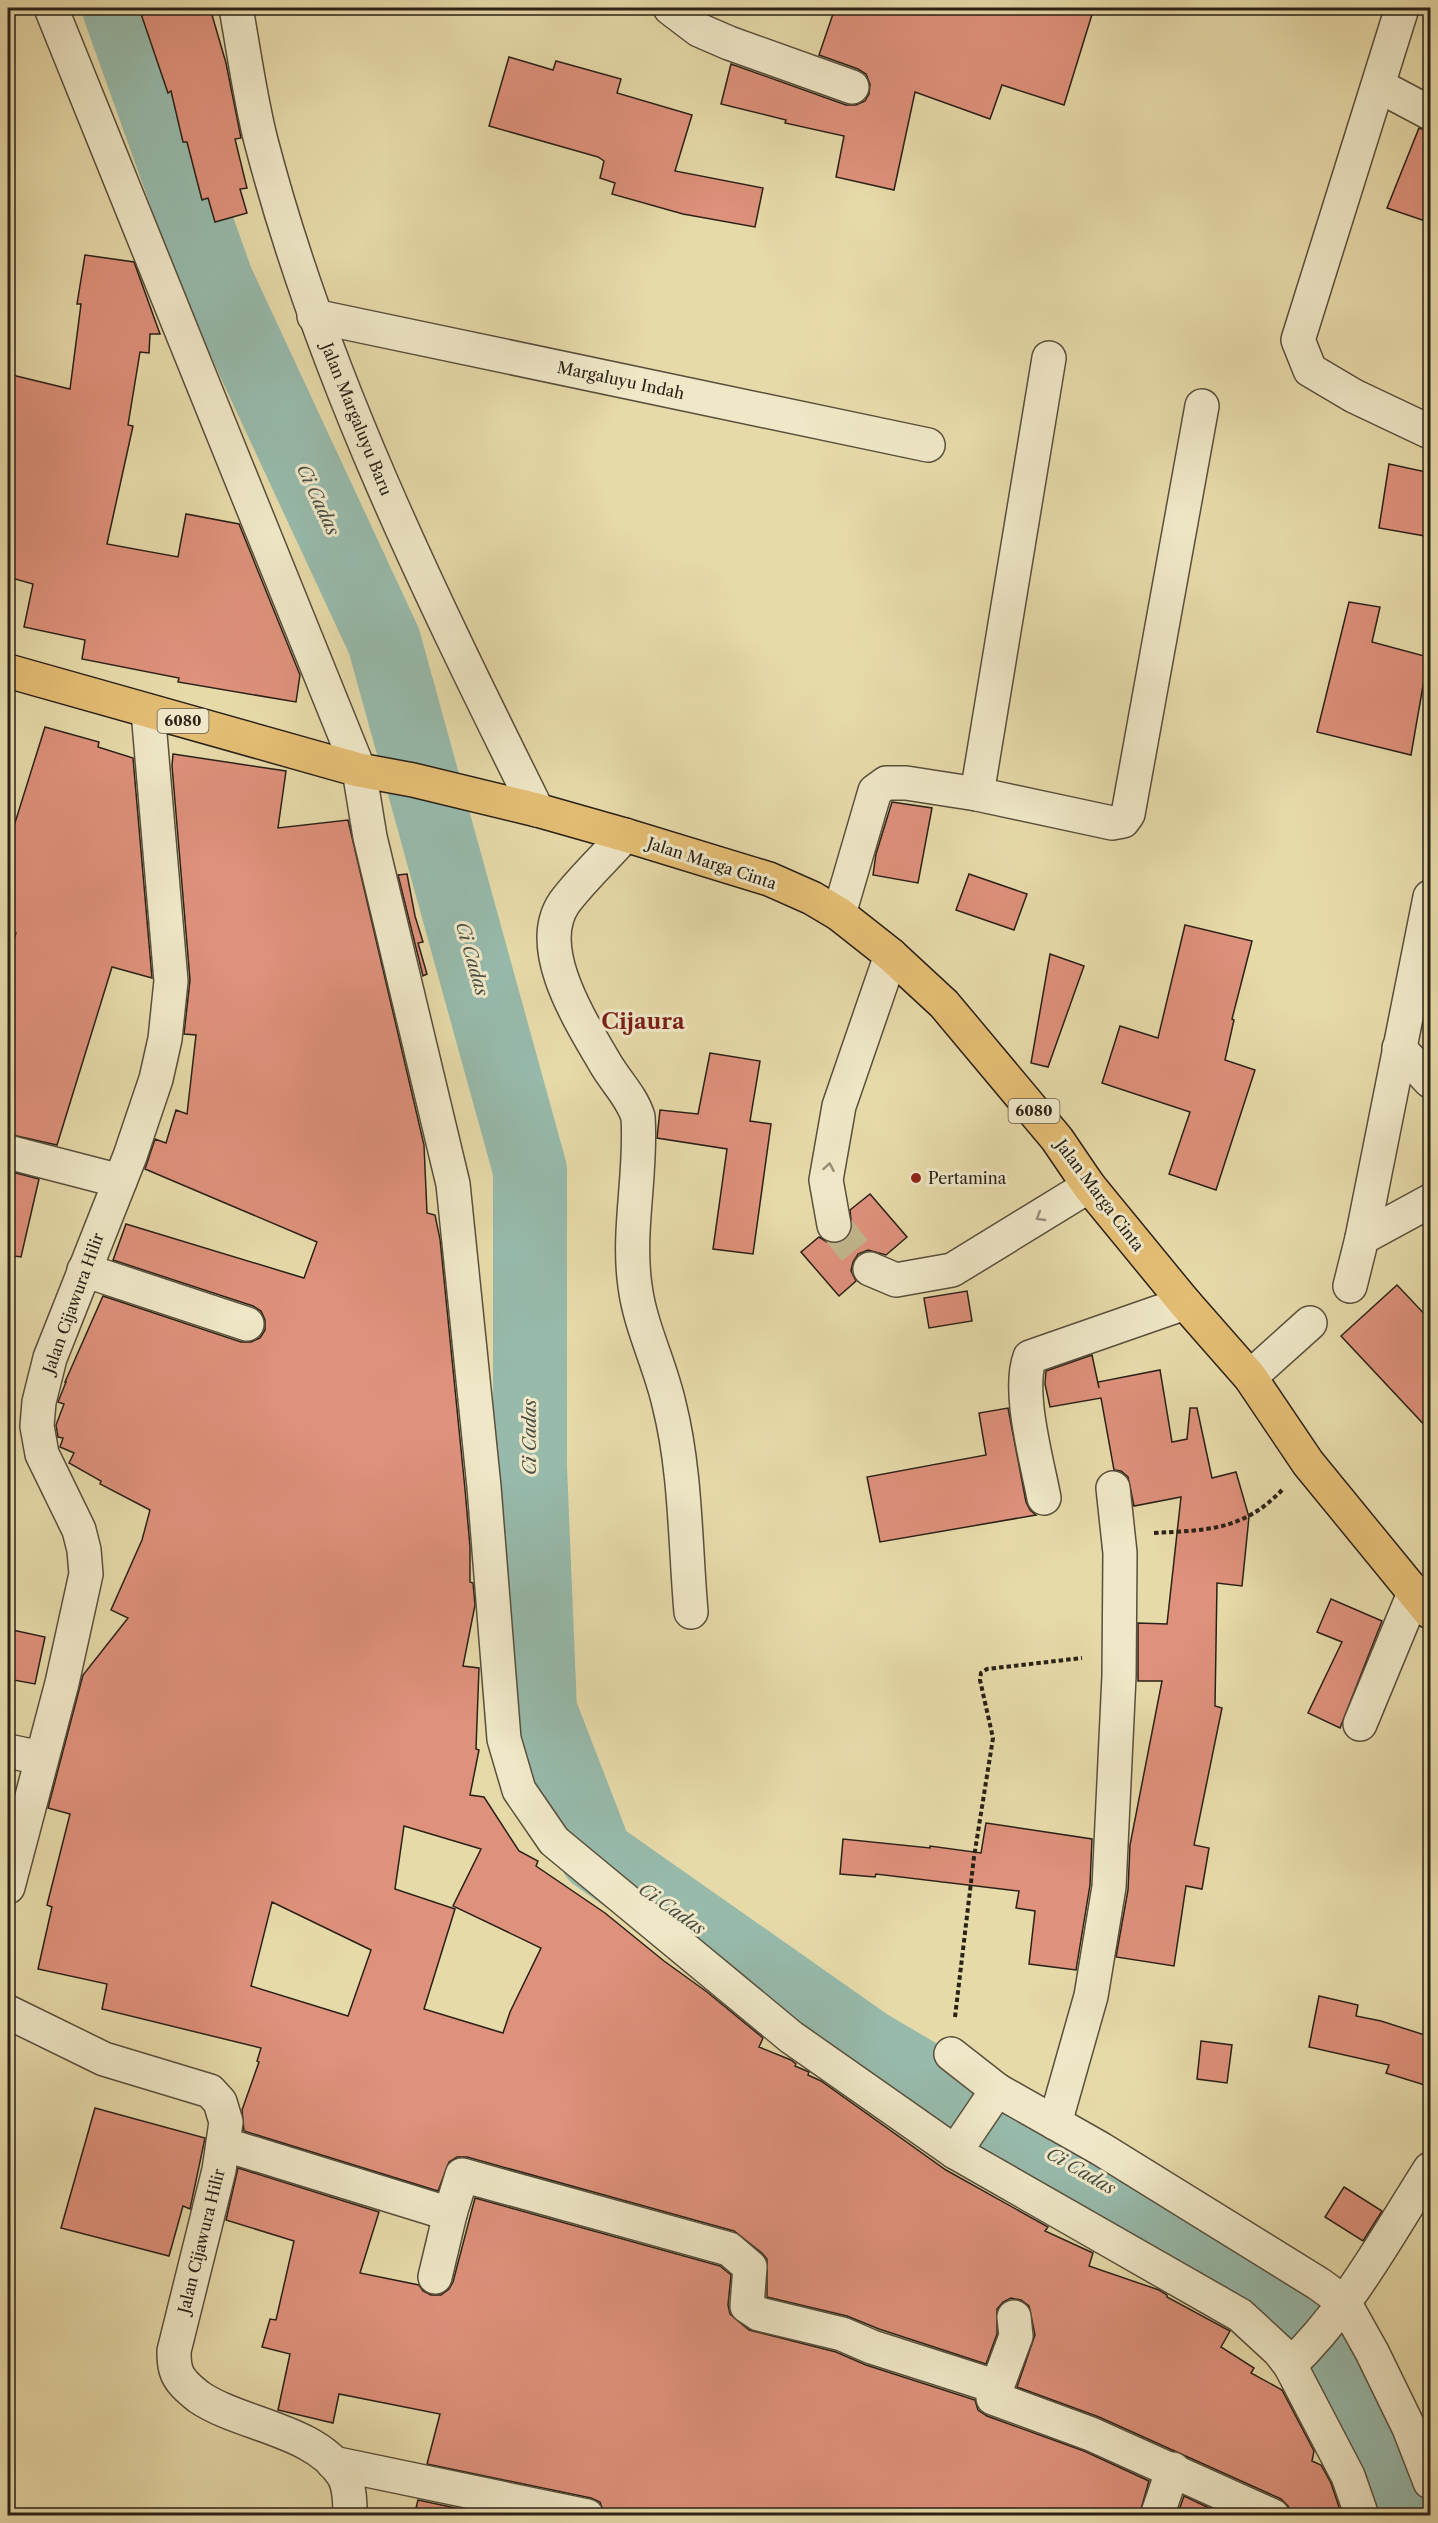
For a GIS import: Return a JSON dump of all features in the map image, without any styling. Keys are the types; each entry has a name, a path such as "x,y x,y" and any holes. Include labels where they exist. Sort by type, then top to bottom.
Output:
{"main road":[{"name":"Jalan Marga Cinta","path":"8,672 359,770 413,780 537,810 625,835 769,879 812,898 839,914 891,955 944,1004 1057,1139 1089,1186 1185,1303 1250,1377 1308,1463 1423,1602"}],"street":[{"path":"51,8 359,770 370,837 453,1184 484,1487 504,1739 519,1790 554,1841 791,2037 959,2146 1240,2315 1280,2350 1297,2359 1348,2476 1362,2516"},
{"name":"Jalan Margaluyu Baru","path":"236,8 271,128 314,316 375,467 432,598 537,810"},
{"path":"670,8 699,30 852,87"},
{"path":"1402,8 1298,340 1310,370 1354,396 1431,432"},
{"path":"1379,86 1431,113"},
{"name":"Margaluyu Indah","path":"314,316 928,445"},
{"path":"977,794 1049,358"},
{"path":"839,914 875,790 886,783 906,783 977,794 1112,823 1123,821 1128,814 1202,406"},
{"name":"Jalan Cijawura Hilir","path":"8,1887 40,1758 62,1683 86,1574 79,1530 42,1454 37,1426 39,1402 50,1358 120,1180 156,1079 165,1038 171,981 148,711"},
{"path":"625,835 564,904 555,924 553,940 555,956 578,1017 615,1080 635,1107 638,1118 633,1254 635,1286 640,1311 670,1404 679,1455 690,1612"},
{"path":"1350,1286 1362,1238 1431,897"},
{"path":"834,1225 826,1180 839,1106 891,955"},
{"path":"1399,1048 1431,1081"},
{"path":"8,1152 120,1180"},
{"path":"870,1269 896,1280 952,1270 1089,1186"},
{"path":"1362,1238 1431,1201"},
{"path":"84,1270 247,1324"},
{"path":"1044,1498 1026,1398 1026,1367 1030,1357 1185,1303"},
{"path":"1250,1377 1310,1323"},
{"path":"1055,2123 1078,2050 1091,1996 1109,1887 1119,1654 1120,1553 1113,1488"},
{"path":"1360,1724 1423,1602"},
{"path":"8,1750 40,1758"},
{"name":"Jalan Cijawura Hilir","path":"8,2012 105,2059 210,2091 220,2102 226,2122 219,2170 174,2351 176,2371 187,2388 215,2407 308,2444 333,2463 344,2476 350,2500 350,2516"},
{"path":"951,2054 995,2093 1055,2123 1319,2284 1372,2352 1431,2482"},
{"path":"959,2146 995,2093"},
{"path":"223,2144 450,2214"},
{"path":"1297,2359 1339,2309 1431,2169"},
{"path":"435,2277 462,2175 729,2249 750,2267 747,2306 752,2310 842,2334 872,2347 997,2387"},
{"path":"1014,2318 1016,2336 993,2398 1091,2434 1273,2516"},
{"path":"333,2463 587,2516"},
{"path":"1157,2516 1173,2469"}],"path":[{"path":"1117,1535 1200,1530 1242,1521 1269,1504 1308,1463"},
{"path":"951,2054 974,1857 993,1738 980,1680 981,1673 987,1669 1119,1654"}],"building":[{"path":"139,8 210,8 226,63 241,138 235,139 247,188 240,189 247,213 215,222 208,198 202,200 187,142 183,142 171,91 168,93"},
{"path":"835,8 1094,8 1064,105 1002,85 990,119 915,92 894,190 836,177 844,136 785,123 786,120 721,104 731,64 846,105 856,105 865,101 869,94 870,84 866,74 819,55"},
{"path":"509,57 553,70 556,61 621,79 617,93 692,115 675,171 763,188 755,227 683,214 612,194 615,183 600,178 604,161 598,157 489,126"},
{"path":"1419,128 1431,132 1431,223 1387,208"},
{"path":"85,255 134,262 160,334 150,334 149,353 140,352 128,425 133,426 107,544 178,557 186,514 239,524 300,675 296,702 178,682 179,678 82,659 85,640 24,627 33,584 8,577 8,374 70,389 81,304 77,304"},
{"path":"1389,464 1431,473 1431,537 1379,528"},
{"path":"1349,602 1380,607 1372,642 1428,657 1411,755 1317,732"},
{"path":"45,727 99,742 98,747 133,758 152,978 112,967 57,1145 8,1134 8,959 16,933 8,929 8,845"},
{"path":"173,754 286,771 278,828 348,820 424,1145 427,1213 435,1215 440,1239 465,1489 470,1547 470,1582 473,1583 475,1605 463,1666 479,1668 476,1749 479,1750 470,1795 484,1797 519,1851 538,1861 536,1866 605,1913 664,1961 707,1992 763,2038 759,2047 791,2060 796,2064 795,2066 809,2072 808,2075 821,2081 946,2170 1048,2227 1045,2231 1093,2253 1089,2266 1159,2290 1167,2297 1230,2331 1221,2347 1254,2368 1251,2373 1282,2390 1314,2451 1312,2461 1321,2465 1331,2483 1342,2516 1292,2516 1288,2506 1281,2499 1099,2417 1017,2387 1035,2335 1029,2306 1021,2300 1011,2298 997,2309 997,2334 986,2364 879,2329 847,2316 767,2297 767,2259 734,2231 467,2157 457,2157 449,2162 438,2191 244,2131 242,2110 259,2062 257,2061 261,2048 102,2009 107,1984 38,1969 52,1907 47,1905 70,1814 48,1808 83,1675 128,1618 111,1610 142,1540 150,1510 100,1484 101,1481 69,1463 74,1453 60,1447 63,1438 58,1437 56,1425 64,1404 58,1402 65,1382 103,1296 241,1342 251,1342 260,1338 265,1330 265,1320 261,1311 253,1306 113,1260 126,1224 304,1278 317,1242 145,1169 155,1139 166,1143 176,1110 187,1114 196,1035 184,1034 190,980 172,766","holes":["404,1826 481,1849 453,1906 541,1948 510,2012 503,2033 424,2009 455,1909 395,1889","272,1902 371,1950 348,2016 251,1986"]},
{"path":"892,802 932,808 918,883 873,875 876,854"},
{"path":"407,874 415,916 423,942 418,943 427,974 423,976 398,875"},
{"path":"969,874 1027,894 1014,930 956,910"},
{"path":"1185,925 1252,941 1232,1019 1234,1020 1225,1060 1255,1070 1216,1190 1169,1174 1190,1112 1102,1083 1120,1026 1158,1038"},
{"path":"1050,954 1084,966 1048,1067 1031,1063"},
{"path":"710,1053 760,1061 750,1121 771,1124 753,1254 713,1249 727,1149 657,1138 660,1110 698,1114"},
{"path":"8,1171 39,1179 21,1257 8,1255"},
{"path":"870,1194 907,1237 886,1255 868,1250 858,1254 851,1271 856,1281 839,1296 801,1252 819,1237 827,1242 837,1243 846,1239 852,1231 850,1210"},
{"path":"1397,1285 1431,1321 1431,1432 1341,1336"},
{"path":"967,1291 972,1321 929,1328 924,1298"},
{"path":"1092,1355 1099,1388 1098,1382 1160,1370 1172,1442 1187,1439 1190,1408 1197,1408 1212,1478 1236,1472 1249,1517 1242,1586 1217,1583 1215,1706 1222,1708 1194,1845 1209,1848 1202,1889 1186,1886 1174,1966 1116,1957 1128,1890 1130,1845 1162,1681 1138,1681 1138,1623 1167,1624 1181,1497 1134,1506 1128,1477 1121,1471 1114,1470 1101,1398 1050,1407 1045,1384 1046,1371"},
{"path":"1008,1408 1026,1502 1036,1515 880,1542 867,1477 986,1455 979,1413"},
{"path":"1331,1599 1382,1621 1340,1728 1308,1713 1342,1642 1317,1632"},
{"path":"8,1629 45,1637 35,1684 8,1679"},
{"path":"986,1823 1092,1839 1090,1885 1076,1970 1029,1964 1035,1911 1016,1908 1019,1891 876,1874 875,1877 840,1874 843,1839 930,1848 930,1846 981,1853"},
{"path":"1319,1996 1358,2005 1356,2016 1381,2021 1431,2037 1431,2087 1386,2073 1389,2065 1309,2047"},
{"path":"1201,2041 1232,2045 1227,2083 1197,2079"},
{"path":"95,2108 205,2138 190,2209 183,2206 169,2256 61,2228"},
{"path":"238,2168 379,2212 360,2273 419,2285 423,2291 431,2295 441,2295 449,2289 453,2282 475,2198 720,2266 731,2275 728,2305 730,2314 749,2330 836,2352 866,2365 975,2400 978,2410 987,2416 1084,2451 1149,2481 1139,2516 605,2516 600,2502 591,2498 427,2464 440,2414 339,2394 333,2423 278,2410 290,2354 262,2347 270,2319 276,2320 294,2241 226,2220"},
{"path":"1344,2187 1382,2211 1363,2241 1325,2217"},
{"path":"1184,2496 1226,2516 1177,2516"},
{"path":"418,2500 493,2516 414,2516"}],"waterway":[{"name":"Ci Cadas","path":"119,8 217,282 384,641 530,1170 530,1467 540,1710 596,1855 868,2046 1158,2216 1340,2335 1395,2516"}],"tunnel":[{"path":"834,1225 870,1269"}],"place":[{"name":"Pertamina","path":"916,1178"}],"district":[{"name":"Cijaura","path":"643,1021"}]}
